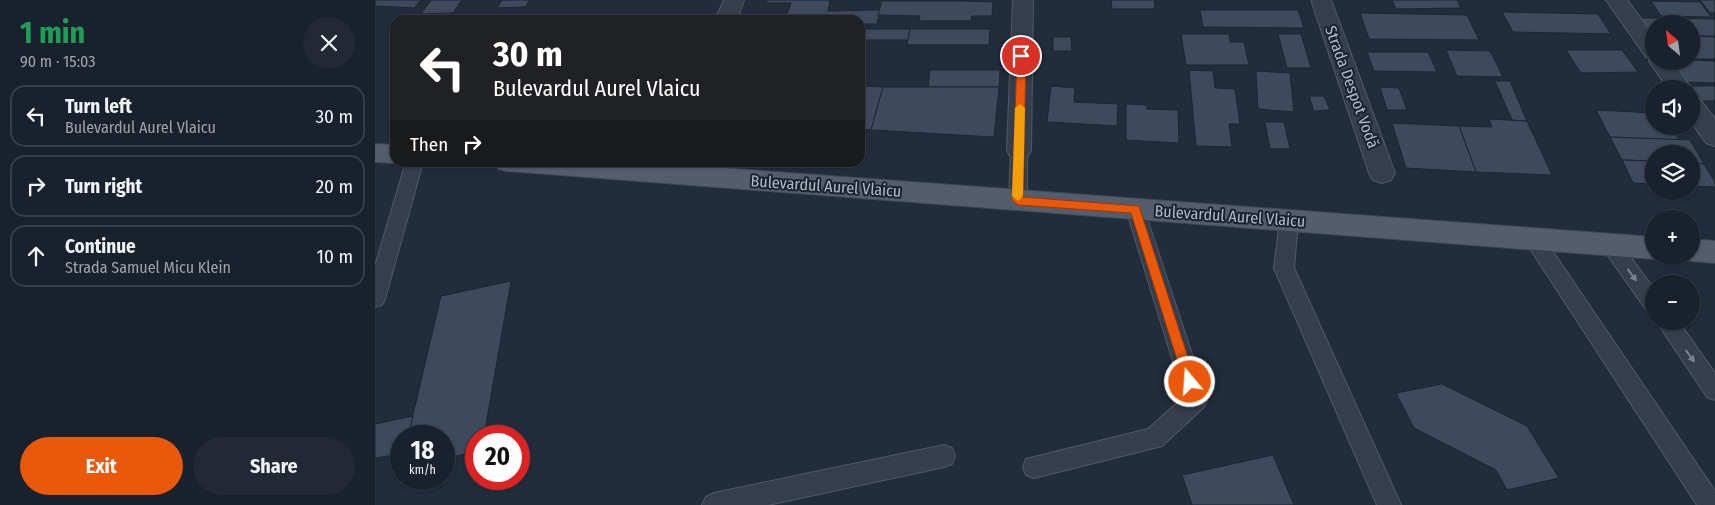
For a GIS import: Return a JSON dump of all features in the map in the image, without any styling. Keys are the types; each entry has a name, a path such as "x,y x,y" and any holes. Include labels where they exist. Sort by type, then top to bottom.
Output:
{"main road":[{"path":"375,153 390,154"},
{"name":"Bulevardul Aurel Vlaicu","path":"640,167 1018,200 1645,247"},
{"path":"1700,251 1715,252"}],"street":[{"path":"728,15 734,0"},
{"path":"1019,150 1023,0"},
{"name":"Strada Despot Vodă","path":"1321,0 1383,174"},
{"path":"1616,0 1645,40"},
{"path":"1700,116 1715,137"}],"lane":[{"path":"1018,200 1019,150"},
{"path":"375,300 414,167"},
{"path":"1034,467 1154,438 1196,400 1135,209"},
{"path":"1289,221 1284,268 1389,505"},
{"path":"1534,239 1711,505"},
{"path":"1611,244 1645,292"},
{"path":"1672,330 1715,390"},
{"path":"714,505 944,456"}],"building":[{"path":"375,0 421,0 414,8 375,6"},
{"path":"431,0 462,0 453,13 421,14"},
{"path":"502,0 530,0 525,7 497,8"},
{"path":"767,0 830,0 828,11 880,10 877,24 865,24 865,15 786,15 791,3 766,3"},
{"path":"1111,0 1154,0 1155,9 1112,9"},
{"path":"1392,0 1457,0 1461,8 1396,9"},
{"path":"1700,0 1715,0 1715,13 1710,13"},
{"path":"882,1 993,2 992,16 972,16 971,21 919,21 920,16 878,15"},
{"path":"1651,1 1700,2 1711,17 1700,17 1700,15 1660,15"},
{"path":"1200,10 1298,10 1304,28 1203,27"},
{"path":"1502,12 1598,14 1611,34 1513,32"},
{"path":"1360,13 1467,15 1479,40 1369,39"},
{"path":"1636,18 1645,18 1645,32"},
{"path":"1700,19 1715,19 1715,36 1700,36"},
{"path":"865,29 910,29 908,40 865,40"},
{"path":"910,29 990,29 989,45 907,45"},
{"path":"1181,34 1229,34 1230,42 1244,42 1249,65 1186,65"},
{"path":"1278,34 1301,34 1311,68 1287,68"},
{"path":"1700,36 1715,37 1715,59 1700,59"},
{"path":"1053,37 1071,37 1072,51 1053,51"},
{"path":"1446,50 1490,51 1503,77 1457,76"},
{"path":"1566,50 1622,50 1638,72 1581,73"},
{"path":"1367,52 1428,52 1437,72 1374,71"},
{"path":"1700,60 1715,61 1715,83 1700,83 1700,80 1683,80 1676,70 1700,70"},
{"path":"930,70 1000,70 999,87 928,87"},
{"path":"1189,70 1213,71 1215,88 1235,89 1240,124 1229,124 1232,147 1196,146"},
{"path":"1256,71 1290,73 1294,112 1258,109"},
{"path":"1495,81 1510,81 1527,121 1512,120"},
{"path":"865,86 883,87 871,130 865,129"},
{"path":"1051,86 1075,88 1074,102 1118,104 1117,126 1047,122"},
{"path":"1700,86 1715,86 1715,101 1702,101 1700,98"},
{"path":"883,87 999,87 994,137 871,130"},
{"path":"1380,87 1399,88 1407,110 1387,110"},
{"path":"1309,96 1324,96 1330,110 1314,111"},
{"path":"1126,104 1147,105 1147,109 1178,110 1179,143 1126,140"},
{"path":"1596,110 1645,113 1645,135 1676,135 1679,140 1610,137"},
{"path":"1489,119 1527,121 1552,175 1476,172 1459,126 1492,127"},
{"path":"1265,122 1284,122 1290,149 1270,149"},
{"path":"1392,123 1459,126 1476,172 1406,168"},
{"path":"1610,137 1690,140 1693,145 1645,145 1645,161 1622,160"},
{"path":"1622,160 1645,161 1645,184 1633,183"},
{"path":"1700,164 1704,164 1715,182 1715,187 1700,186"},
{"path":"511,281 486,425 465,425 465,454 455,456 455,425 411,425 441,296"},
{"path":"1442,384 1527,426 1559,478 1507,490 1496,470 1414,428 1396,393"},
{"path":"413,416 411,425 390,425 390,456 375,458 375,424"},
{"path":"1273,455 1294,505 1192,505 1182,475"}],"slow traffic":[{"path":"1018,196 1020,108"}],"route":[{"path":"1021,56 1018,200 1135,209 1190,382"}]}
